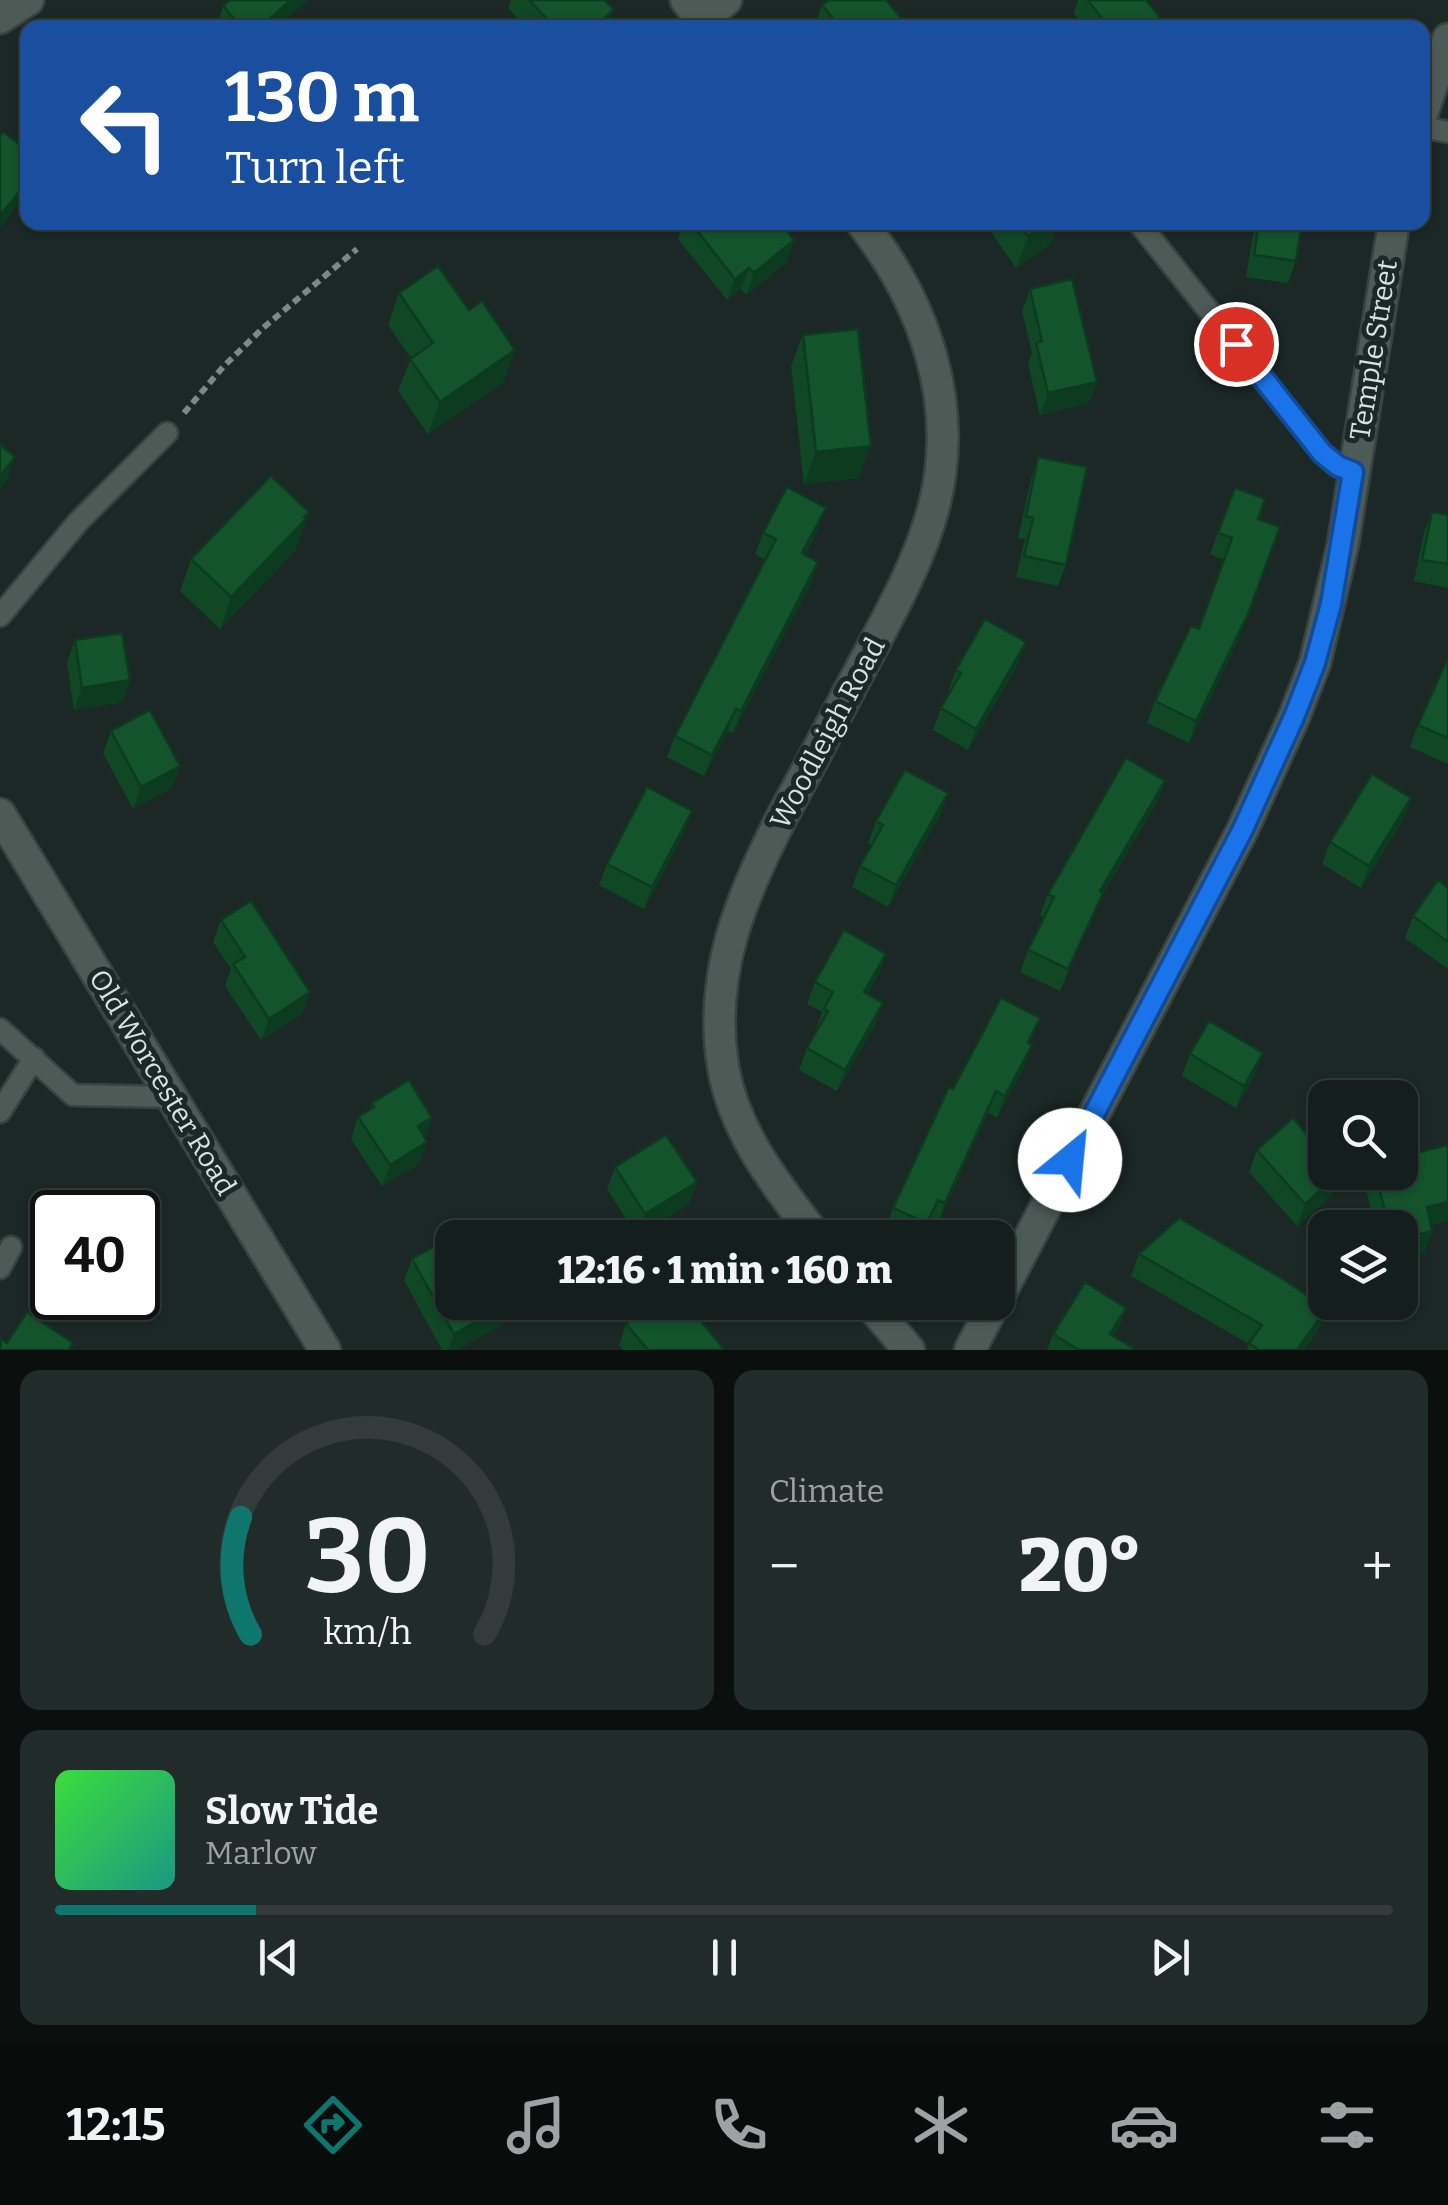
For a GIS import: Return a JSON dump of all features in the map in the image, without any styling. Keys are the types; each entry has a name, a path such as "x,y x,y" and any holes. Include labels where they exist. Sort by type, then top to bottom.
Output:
{"street":[{"path":"0,18 28,0"},
{"path":"698,16 726,0"},
{"path":"1430,91 1448,39"},
{"name":"Woodleigh Road","path":"803,1220 754,1150 736,1112 723,1068 720,986 726,949 758,863 904,587 934,506 941,465 942,420 930,345 899,277 867,230"},
{"name":"Temple Street","path":"1015,1264 1242,831 1315,663 1331,604 1393,230"},
{"name":"Old Worcester Road","path":"0,814 326,1350"},
{"path":"883,1320 908,1350"},
{"name":"Temple Street","path":"970,1350 986,1320"}],"lane":[{"path":"1144,230 1322,453 1353,472"},
{"path":"0,616 78,522 167,432"},
{"path":"0,1028 73,1094 172,1097"},
{"path":"0,1112 34,1058"},
{"path":"0,1268 11,1248"}],"path":[{"path":"167,432 262,328 357,248"}],"building":[{"path":"230,0 291,0 268,20 235,20 223,6"},
{"path":"529,0 604,0 614,9 603,20 548,20"},
{"path":"829,0 886,0 902,20 834,20 822,5"},
{"path":"1088,0 1146,0 1162,20 1103,20"},
{"path":"3,132 20,145 20,191 2,213 0,211"},
{"path":"696,230 786,230 794,240 754,273 749,268 735,279"},
{"path":"1258,230 1301,230 1296,261 1254,255"},
{"path":"438,266 469,310 482,301 515,350 440,402 410,359 433,343 399,293"},
{"path":"1072,279 1097,382 1048,393 1036,343 1042,341 1030,289"},
{"path":"858,329 871,446 816,452 803,335"},
{"path":"0,444 15,457 0,476"},
{"path":"1038,457 1087,467 1066,565 1024,556 1033,518 1026,516"},
{"path":"271,476 309,512 231,597 191,559"},
{"path":"787,487 826,508 802,553 818,562 741,711 736,709 712,755 675,736 776,539 763,533"},
{"path":"1235,488 1265,499 1258,519 1280,527 1248,614 1196,721 1155,701 1191,626 1199,629 1232,538 1218,533"},
{"path":"1432,512 1448,515 1448,564 1422,560"},
{"path":"985,619 1026,642 976,729 941,708 961,673 956,670"},
{"path":"122,633 130,680 82,688 75,640"},
{"path":"1448,658 1448,738 1418,725"},
{"path":"150,710 180,766 141,787 111,731"},
{"path":"1126,758 1165,781 1100,891 1103,893 1068,969 1028,950 1054,897 1048,894"},
{"path":"905,770 948,793 896,885 860,866 883,825 876,821"},
{"path":"1372,774 1411,798 1369,866 1330,842"},
{"path":"647,787 692,811 652,887 607,864"},
{"path":"1438,880 1448,888 1448,942 1413,916"},
{"path":"251,901 310,992 269,1019 233,964 245,957 221,920"},
{"path":"844,930 886,954 864,992 883,1003 845,1070 807,1048 828,1011 824,1009 833,992 815,982"},
{"path":"1001,998 1040,1018 1028,1043 1032,1045 1005,1096 996,1091 945,1203 938,1200 928,1220 920,1220 893,1208 949,1087 953,1089"},
{"path":"1209,1021 1263,1053 1244,1086 1190,1054"},
{"path":"409,1080 432,1118 418,1126 427,1142 390,1165 358,1117 374,1107 372,1103"},
{"path":"1293,1118 1308,1136 1308,1190 1321,1190 1305,1204 1257,1150"},
{"path":"666,1135 697,1182 645,1214 615,1167"},
{"path":"1448,1145 1448,1202 1427,1207 1432,1231 1418,1235 1418,1210 1384,1210 1380,1190 1418,1190 1418,1152"},
{"path":"1179,1218 1308,1296 1308,1320 1318,1320 1297,1350 1259,1350 1249,1343 1262,1325 1139,1254"},
{"path":"435,1246 435,1300 412,1259"},
{"path":"1085,1282 1126,1308 1110,1334 1132,1350 1079,1350 1053,1334"},
{"path":"27,1312 30,1320 39,1320 73,1343 70,1350 0,1350 1,1339 7,1343"},
{"path":"446,1320 478,1320 454,1334"},
{"path":"631,1320 700,1320 723,1348 648,1350 626,1324"}],"route":[{"path":"1070,1160 1269,774 1315,663 1331,604 1353,472 1322,453 1236,344"}]}
